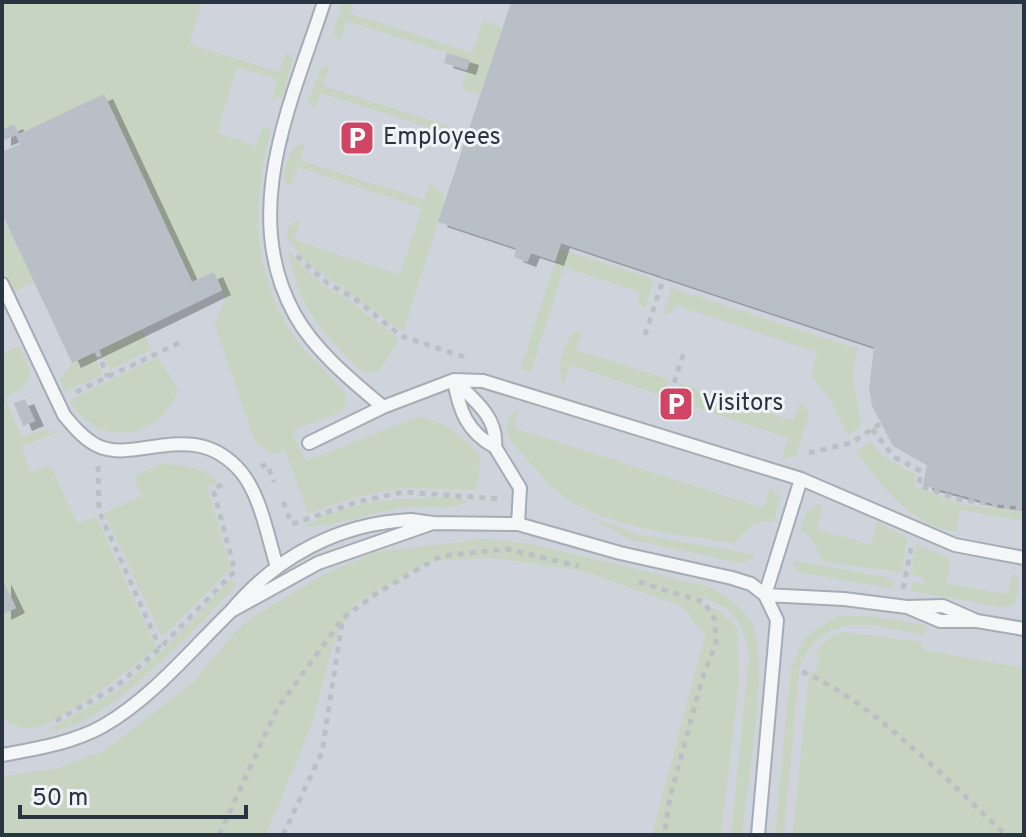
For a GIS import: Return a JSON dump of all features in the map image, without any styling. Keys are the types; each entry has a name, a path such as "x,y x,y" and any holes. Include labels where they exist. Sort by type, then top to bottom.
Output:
{"lane":[{"path":"324,2 274,161 269,195 271,237 284,293 296,317 354,383 383,407"},
{"path":"2,284 64,415 98,446 120,450 177,443 202,447 222,457 243,474 258,508 277,567"},
{"path":"454,380 459,410 472,429 495,447 520,488 518,524"},
{"path":"454,380 489,417 496,435 495,447"},
{"path":"309,443 383,407 454,380 483,381 801,479 955,545 1024,558"},
{"path":"765,595 801,479"},
{"path":"2,755 61,742 101,728 133,706 249,590 311,545 389,521 518,524 620,553 732,578 751,584 765,595 777,620 758,835"},
{"path":"231,611 318,563 433,523"},
{"path":"765,595 904,606 940,621 977,621 1024,629"}],"path":[{"path":"271,237 282,238 315,273 354,298 401,336 473,360"},
{"path":"645,335 664,277"},
{"path":"57,401 181,342"},
{"path":"658,434 685,349"},
{"path":"97,351 108,377"},
{"path":"809,453 851,443 880,424"},
{"path":"872,429 894,457 921,471 919,485 958,499 1024,509"},
{"path":"98,446 99,511 160,648"},
{"path":"904,606 914,529"},
{"path":"219,835 277,709 343,618 377,593 441,556 506,549 591,569"},
{"path":"635,581 704,602 715,620 716,644 703,676 670,797 664,835"},
{"path":"283,835 322,752 343,618"},
{"path":"802,672 826,682 913,750 1006,835"}],"shaded area":[{"path":"2,2 1024,2 1024,835 2,835"}],"green space":[{"path":"2,2 202,2 189,44 279,72 286,52 293,58 283,96 272,100 277,79 237,67 217,133 256,146 263,126 271,130 264,157 258,211 263,263 270,289 295,338 345,393 347,402 341,412 292,431 306,461 418,417 427,419 452,430 480,455 479,479 474,490 401,488 357,497 308,513 285,450 272,454 255,442 215,325 225,297 214,273 192,282 104,95 19,134 14,124 2,130"},
{"path":"343,2 352,2 349,13 472,53 483,21 502,27 480,95 461,89 470,60 347,21 340,41 333,33"},
{"path":"329,66 323,86 449,126 446,133 321,93 314,110 308,100 321,68"},
{"path":"305,143 300,160 424,200 430,184 443,194 444,204 403,332 306,262 286,237 290,224 301,220 294,240 400,275 422,208 298,167 291,186 285,183 284,170 293,147"},
{"path":"2,217 34,282 13,292 2,268"},
{"path":"559,249 651,278 653,283 645,309 637,301 639,292 564,267 531,372 521,368"},
{"path":"288,251 322,284 351,301 399,339 379,371 369,373 360,370 322,330 305,303"},
{"path":"671,288 857,349 853,375 861,426 848,436 831,401 811,376 817,352 676,305 672,312 663,315"},
{"path":"142,330 152,349 110,370 100,350"},
{"path":"575,331 582,331 576,350 669,379 664,396 570,365 563,385 560,372 562,356"},
{"path":"19,346 31,373 23,388 5,397 21,437 46,429 57,432 21,447 31,472 50,465 78,524 96,517 156,648 76,707 31,728 2,719 2,615 16,608 2,579 2,354"},
{"path":"93,353 103,375 64,392 60,379 72,363"},
{"path":"158,357 178,389 169,407 143,429 127,433 111,432 95,426 81,416 69,400"},
{"path":"679,383 793,421 800,402 804,404 809,416 796,456 782,459 788,438 674,400"},
{"path":"520,407 514,428 763,508 770,487 780,496 774,521 753,523 735,543 652,530 592,512 558,492 512,442 507,431 508,420"},
{"path":"871,442 880,454 916,475 914,487 961,504 1024,512 1024,521 960,510 956,532 925,522 886,490 856,451"},
{"path":"161,464 198,470 218,482 207,487 231,569 162,637 104,513 142,496 134,476"},
{"path":"453,497 469,501 444,507 396,509 305,526 338,510 357,505 396,499"},
{"path":"818,504 823,506 817,529 871,545 877,522 907,538 902,573 824,561 809,535 800,530 806,513"},
{"path":"586,515 637,534 756,557 740,563 628,539"},
{"path":"483,539 527,543 710,587 741,609 754,628 759,670 742,835 731,835 749,656 739,624 728,610 698,596 697,602 721,611 738,630 739,683 721,835 652,835 705,635 682,606 582,571 495,558 429,561 355,604 333,644 312,724 266,835 2,835 2,776 55,769 104,751 191,684 237,630 254,616 324,574 376,552"},
{"path":"916,544 951,559 947,584 1008,594 1012,574 1016,575 1019,583 1015,605 1002,607 911,591 912,582 923,584 924,578 911,574"},
{"path":"796,561 891,578 895,589 798,572 793,563"},
{"path":"231,579 238,584 175,649 122,696 69,727 46,731 119,689 169,644"},
{"path":"838,616 867,616 926,625 924,635 851,625 821,637 809,650 799,669 784,835 775,835 791,667 805,637"},
{"path":"842,632 923,642 923,650 1024,668 1024,835 793,835 809,671 814,672 821,659 815,654 826,640"}],"building":[{"path":"511,2 1024,2 1024,507 990,503 923,485 927,465 893,446 872,406 869,388 874,347 561,243 555,261 531,253 527,262 514,257 516,248 438,222"},
{"path":"447,53 470,60 467,70 444,63"},
{"path":"104,94 192,282 214,272 222,290 72,363 2,214 2,152 20,144 16,135 2,141 2,130 14,124 19,134"},
{"path":"25,399 35,421 23,426 14,403"},
{"path":"2,579 16,608 2,615"}],"place":[{"name":"Employees","path":"357,138"},
{"name":"Visitors","path":"676,404"}]}
